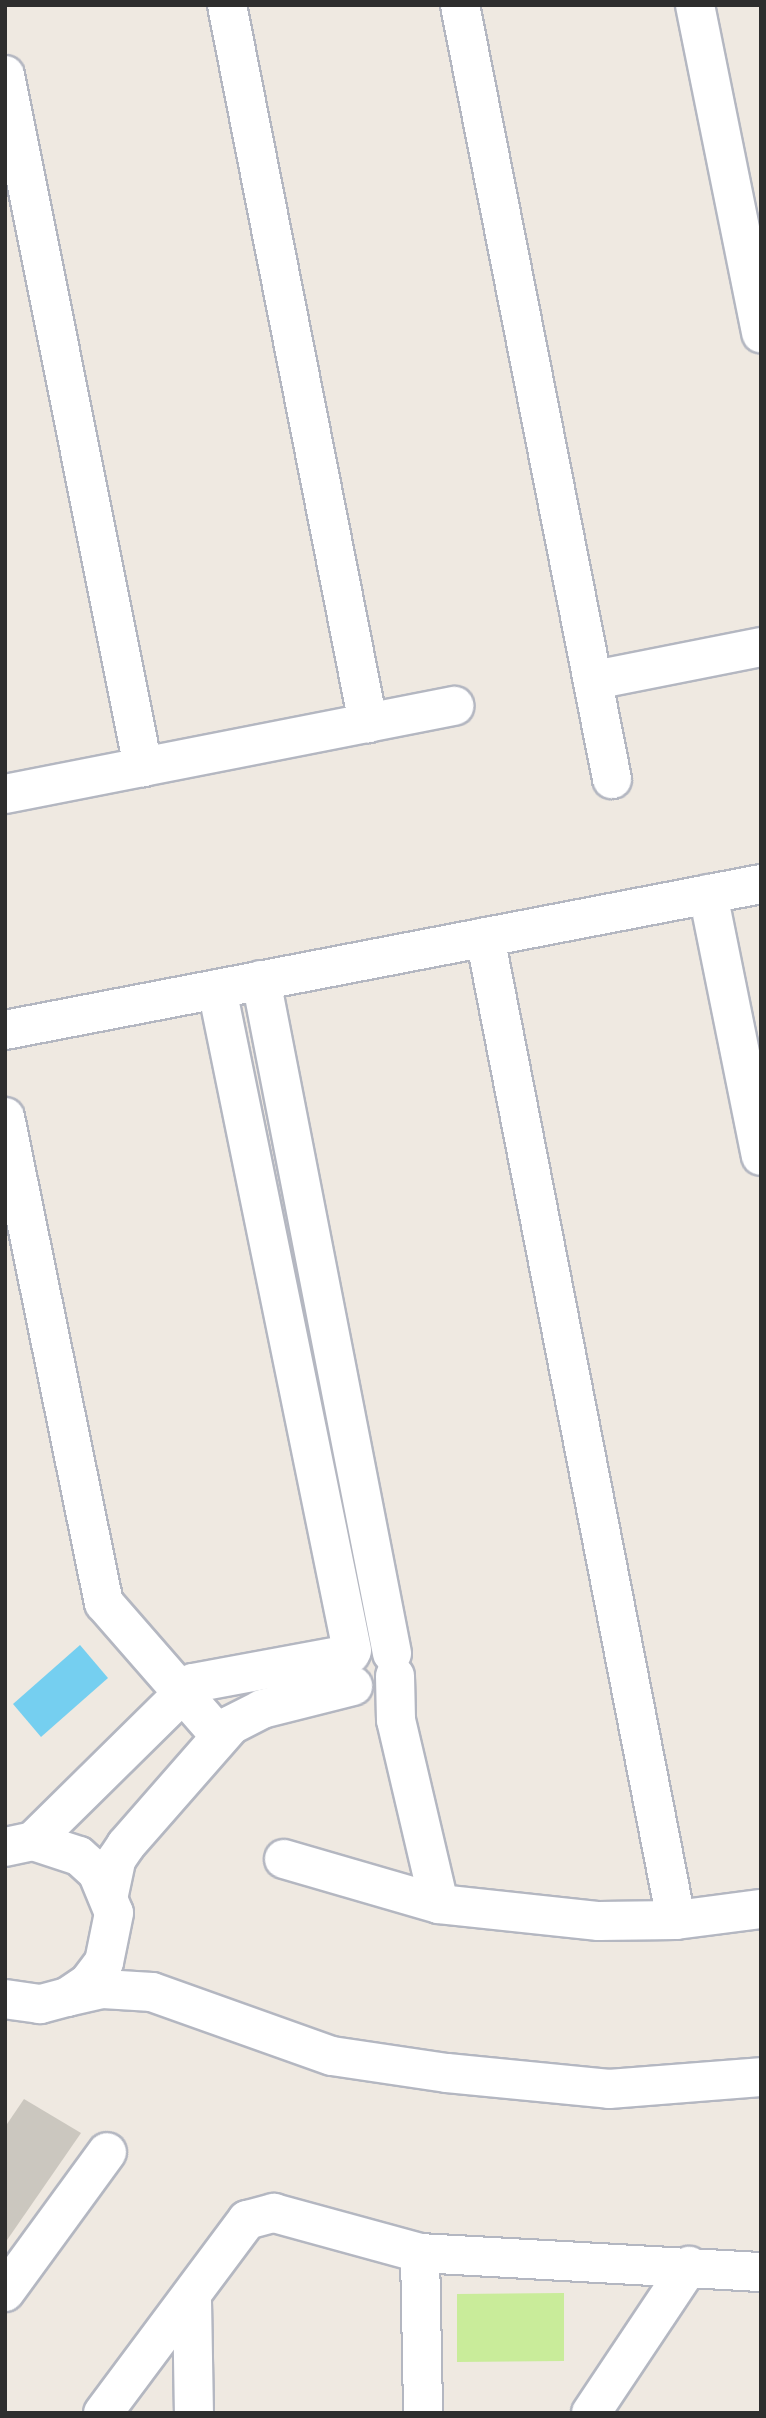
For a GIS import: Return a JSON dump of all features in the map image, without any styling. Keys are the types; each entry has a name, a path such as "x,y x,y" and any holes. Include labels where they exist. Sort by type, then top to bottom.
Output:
{"street":[{"path":"227,5 368,723"},
{"path":"460,5 595,680 612,779"},
{"path":"695,5 761,333"},
{"path":"5,75 143,767"},
{"path":"595,680 761,647"},
{"path":"5,794 454,706"},
{"path":"5,1030 761,884"},
{"path":"708,894 761,1156"},
{"path":"485,937 676,1920"},
{"path":"261,980 393,1665 396,1720 439,1904"},
{"path":"218,989 353,1670 396,1720"},
{"path":"5,1117 96,1580 120,1626 178,1692 232,1725"},
{"path":"283,1319 324,1310"},
{"path":"29,2003 104,1962 111,1903 125,1845 232,1725 353,1670 370,1642 393,1665"},
{"path":"13,1845 178,1692 236,1672 353,1670"},
{"path":"232,1725 236,1672"},
{"path":"13,1845 79,1856 111,1903 134,1963 169,1996"},
{"path":"284,1859 439,1904 519,1916 676,1920 761,1909"},
{"path":"29,2003 120,1988 169,1996 332,2056 447,2073 609,2089 761,2077"},
{"path":"5,2292 107,2152"},
{"path":"103,2413 192,2301 239,2231 258,2214 274,2213 420,2253 689,2266 761,2273"},
{"path":"420,2253 423,2413"},
{"path":"591,2413 689,2266"},
{"path":"192,2301 194,2413"}],"green space":[{"path":"564,2293 564,2361 457,2362 457,2294"}],"water":[{"path":"80,1645 108,1678 41,1737 13,1704"}],"building":[{"path":"24,2099 81,2133 5,2243 5,2127"}]}
